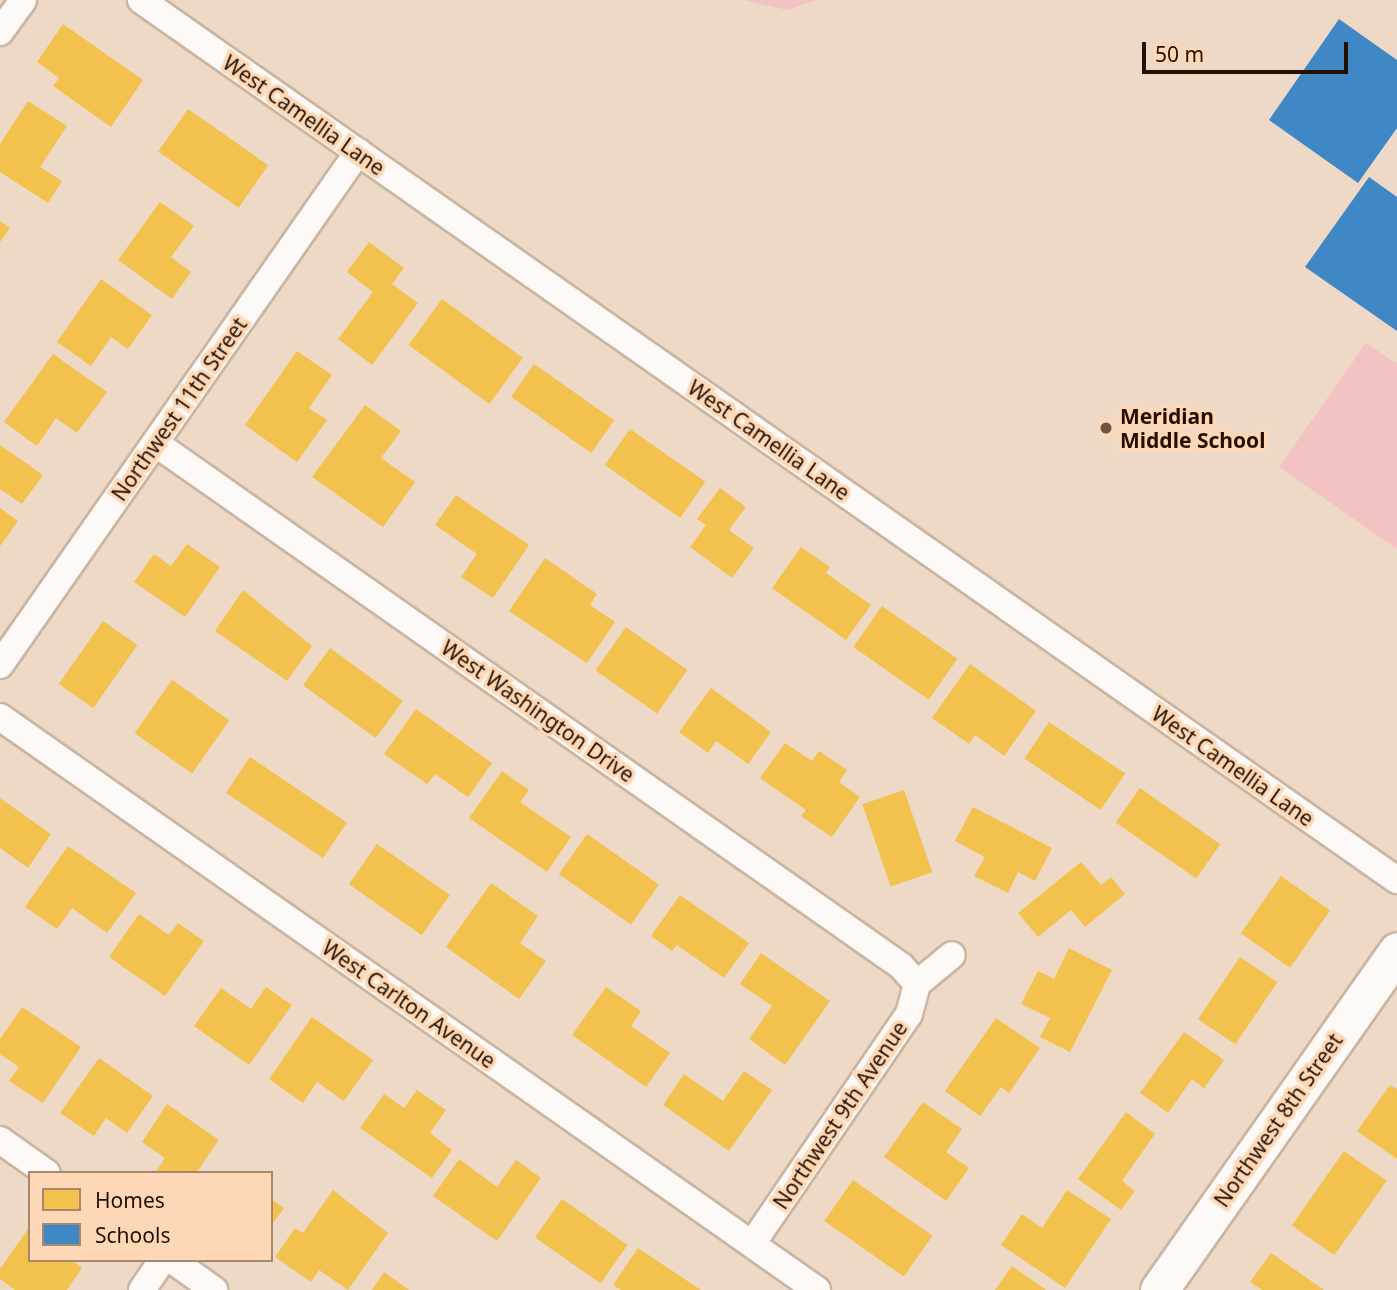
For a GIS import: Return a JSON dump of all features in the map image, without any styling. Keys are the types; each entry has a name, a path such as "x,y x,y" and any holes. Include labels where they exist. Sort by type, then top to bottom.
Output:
{"street":[{"path":"0,33 23,0"},
{"name":"West Camellia Lane","path":"141,0 1397,880"},
{"name":"Northwest 11th Street","path":"0,665 358,152"},
{"name":"West Washington Drive","path":"155,443 901,965 917,984"},
{"name":"West Carlton Avenue","path":"0,717 817,1290"},
{"name":"Northwest 8th Street","path":"1159,1290 1397,951"},
{"path":"917,984 953,955"},
{"name":"Northwest 9th Avenue","path":"752,1244 909,1014 917,984"},
{"path":"0,1140 44,1171"},
{"path":"142,1290 161,1262"},
{"path":"175,1262 214,1290"}],"shaded area":[{"path":"743,0 817,0 787,10"},
{"path":"1366,343 1397,364 1397,549 1279,467"}],"building: Homes":[{"path":"63,24 143,80 111,127 53,86 59,78 37,62"},
{"path":"28,101 67,126 40,167 62,181 48,203 0,172 0,144"},
{"path":"188,109 268,165 238,208 158,152"},
{"path":"160,202 194,226 171,257 191,272 172,299 118,260"},
{"path":"0,221 10,228 0,242"},
{"path":"369,242 404,268 392,284 418,303 372,365 338,339 373,292 347,272"},
{"path":"101,279 152,315 128,349 111,337 91,366 57,342"},
{"path":"442,299 523,358 489,404 408,345"},
{"path":"297,351 332,375 309,408 327,420 297,462 245,425"},
{"path":"53,354 107,392 77,433 56,418 37,446 4,422"},
{"path":"534,364 614,420 591,453 511,397"},
{"path":"365,405 401,431 381,458 415,482 383,527 312,477"},
{"path":"630,429 705,482 680,518 605,465"},
{"path":"0,445 43,475 22,504 0,489"},
{"path":"720,488 746,507 729,530 754,548 732,578 690,547 706,525 697,519"},
{"path":"456,495 529,545 493,598 461,577 477,554 435,525"},
{"path":"0,508 18,521 0,546"},
{"path":"187,544 220,567 185,617 134,582 154,554 171,566"},
{"path":"801,547 830,567 826,573 871,605 846,640 772,588"},
{"path":"545,558 597,594 590,605 615,622 587,663 509,611"},
{"path":"243,590 312,646 287,681 215,631"},
{"path":"882,606 957,659 929,700 853,647"},
{"path":"103,621 137,645 93,708 59,684"},
{"path":"626,627 687,670 657,713 596,670"},
{"path":"330,648 403,701 376,738 303,685"},
{"path":"970,664 1036,711 1004,756 975,735 969,744 932,718"},
{"path":"172,680 229,720 192,773 135,733"},
{"path":"711,688 771,732 748,764 716,741 708,753 679,732"},
{"path":"416,709 492,763 468,797 435,774 427,784 384,754"},
{"path":"1049,722 1125,773 1101,810 1024,758"},
{"path":"785,743 812,761 819,751 847,770 839,782 860,797 832,837 801,816 806,810 760,778"},
{"path":"250,757 347,822 323,858 226,793"},
{"path":"502,771 529,790 520,802 571,837 547,872 469,818"},
{"path":"1140,788 1220,844 1196,879 1116,822"},
{"path":"904,790 932,872 891,887 862,804"},
{"path":"0,798 51,834 28,868 0,848"},
{"path":"973,807 1052,848 1035,881 1018,872 1008,893 974,876 985,857 955,841"},
{"path":"587,834 659,884 631,925 559,874"},
{"path":"377,844 450,895 422,935 349,884"},
{"path":"68,846 136,893 107,933 72,908 57,929 25,907"},
{"path":"1081,862 1101,885 1111,877 1125,894 1085,927 1071,910 1038,937 1018,913"},
{"path":"1281,876 1330,910 1290,968 1241,933"},
{"path":"491,883 538,916 520,943 546,961 519,999 446,947"},
{"path":"680,895 749,943 724,978 677,945 672,951 651,936"},
{"path":"139,914 169,935 178,923 204,941 165,996 109,957"},
{"path":"1069,948 1112,970 1070,1052 1040,1037 1050,1018 1021,1004 1038,971 1054,979"},
{"path":"761,953 830,1001 785,1065 749,1039 772,1006 740,984"},
{"path":"1240,957 1277,982 1235,1044 1198,1019"},
{"path":"266,987 292,1005 249,1065 194,1026 221,988 251,1009"},
{"path":"606,987 641,1011 631,1026 670,1053 646,1087 572,1035"},
{"path":"22,1007 81,1047 43,1103 9,1081 19,1067 0,1054 0,1039"},
{"path":"312,1017 373,1060 344,1101 317,1082 303,1103 269,1079"},
{"path":"996,1018 1040,1048 1009,1093 1001,1087 980,1116 945,1091"},
{"path":"1184,1032 1224,1060 1204,1088 1192,1079 1168,1113 1140,1093"},
{"path":"99,1058 153,1096 127,1133 106,1118 94,1136 60,1113"},
{"path":"744,1071 772,1090 729,1151 663,1105 684,1074 723,1101"},
{"path":"1390,1085 1397,1089 1397,1159 1357,1131"},
{"path":"417,1090 446,1110 430,1133 452,1150 432,1178 360,1128 384,1094 404,1108"},
{"path":"923,1102 962,1129 946,1152 969,1168 946,1201 884,1157"},
{"path":"167,1104 219,1140 197,1171 156,1171 165,1158 142,1142"},
{"path":"1126,1112 1155,1134 1122,1181 1135,1191 1121,1210 1078,1179"},
{"path":"1344,1151 1387,1181 1334,1255 1292,1226"},
{"path":"459,1159 497,1187 516,1160 541,1178 497,1241 433,1196"},
{"path":"853,1180 932,1236 904,1277 824,1221"},
{"path":"333,1190 388,1233 348,1290 319,1270 311,1282 275,1257 295,1228 303,1233"},
{"path":"1067,1190 1111,1219 1065,1288 1001,1245 1022,1214 1042,1228"},
{"path":"562,1199 628,1245 601,1283 535,1238"},
{"path":"273,1200 284,1208 273,1223"},
{"path":"28,1229 28,1262 74,1262 82,1268 67,1290 15,1290 0,1279 0,1269"},
{"path":"638,1248 701,1290 621,1290 613,1285"},
{"path":"1271,1253 1324,1290 1262,1290 1250,1282"},
{"path":"1012,1266 1046,1290 995,1290"},
{"path":"384,1272 409,1290 372,1290"}],"building: Schools":[{"path":"1339,19 1397,60 1397,128 1358,183 1269,120"},
{"path":"1369,177 1397,197 1397,331 1305,267"}],"place":[{"name":"Meridian Middle School","path":"1106,428"}]}
